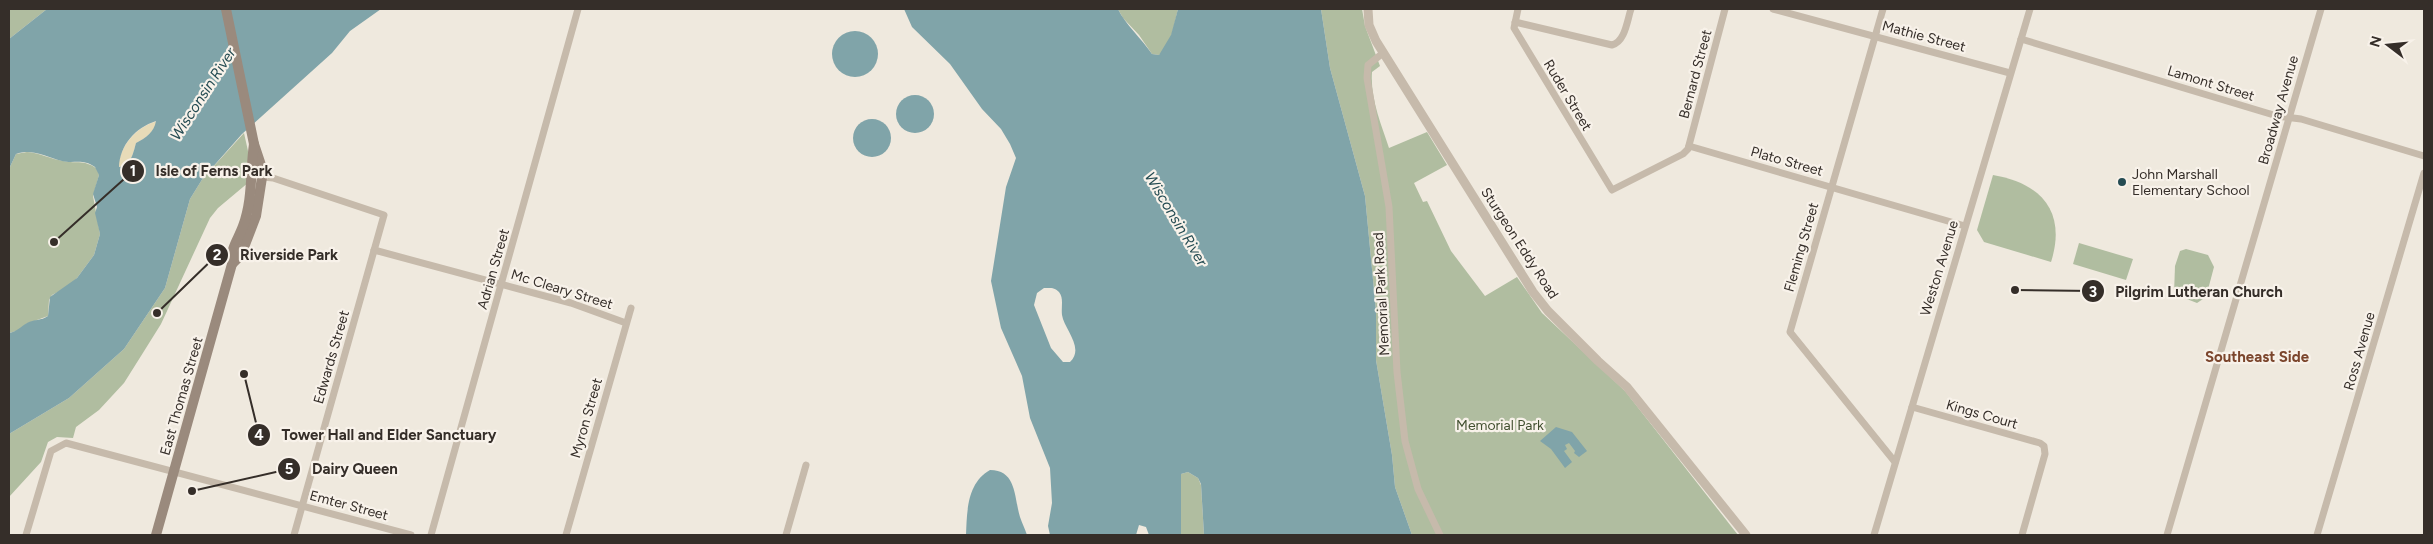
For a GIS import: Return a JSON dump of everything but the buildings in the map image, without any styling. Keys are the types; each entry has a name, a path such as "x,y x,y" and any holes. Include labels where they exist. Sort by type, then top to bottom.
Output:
{"main road":[{"path":"226,9 254,144"},
{"name":"East Thomas Street","path":"232,264 241,255 254,222 263,177 262,166 254,144"},
{"name":"East Thomas Street","path":"156,535 232,264 232,249 244,223 251,196 254,144"}],"street":[{"name":"Adrian Street","path":"431,535 578,9"},
{"name":"Sturgeon Eddy Road","path":"1368,9 1370,28 1383,54 1540,301 1598,361 1627,387 1746,535"},
{"path":"1518,9 1515,22 1612,45 1617,44 1622,37 1631,9"},
{"name":"Bernard Street","path":"1689,146 1726,9"},
{"name":"Mathie Street","path":"1773,9 2010,73"},
{"name":"Fleming Street","path":"1883,9 1790,332 1895,462"},
{"name":"Weston Avenue","path":"1874,535 2030,9"},
{"name":"Broadway Avenue","path":"2166,535 2321,9"},
{"name":"Ruder Street","path":"1515,22 1514,28 1524,47 1612,190 1683,154 1689,146"},
{"name":"Lamont Street","path":"2021,38 2277,116 2290,116 2424,156"},
{"name":"Memorial Park Road","path":"1383,54 1368,65 1367,78 1389,207 1393,308 1405,440 1418,489 1440,535"},
{"name":"Plato Street","path":"1689,146 1965,226"},
{"name":"Ross Avenue","path":"2317,535 2424,173"},
{"name":"Edwards Street","path":"263,177 273,178 384,215 294,535"},
{"name":"Mc Cleary Street","path":"374,250 502,284 571,304 626,323"},
{"name":"Myron Street","path":"566,535 631,308"},
{"name":"Kings Court","path":"1912,407 2040,443 2044,446 2045,454 2022,535"},
{"name":"Emter Street","path":"26,535 51,451 62,443 71,443 411,535"},
{"path":"786,535 806,465"}],"green space":[{"path":"9,9 47,9 9,39"},
{"path":"1118,9 1178,9 1172,34 1167,46 1159,55 1152,54"},
{"name":"Memorial Park","path":"1321,9 1362,9 1365,26 1380,66 1372,72 1372,82 1377,111 1389,148 1427,132 1447,165 1414,183 1423,202 1427,201 1451,251 1485,296 1517,277 1542,313 1625,391 1738,535 1412,535 1395,487 1392,455 1376,360 1376,311 1365,196 1330,68"},
{"path":"244,133 248,151 249,182 218,208 210,218 161,324 124,383 99,410 76,427 73,438 57,437 48,442 41,462 9,497 9,434 69,398 124,349 165,288 190,199 203,178"},
{"path":"27,152 63,161 89,164 98,170 99,175 93,196 100,234 94,255 77,278 68,287 52,295 49,300 48,316 26,324 20,330 9,333 9,169 16,154"},
{"path":"1993,175 2025,185 2037,193 2046,203 2052,215 2055,228 2055,244 2051,262 1984,242 1977,230"},
{"path":"2079,243 2133,259 2126,280 2073,264"},
{"path":"2186,249 2208,255 2214,267 2206,297 2197,303 2174,294 2175,266 2180,251"},
{"path":"1188,472 1198,478 1201,485 1204,535 1181,535 1181,474"}],"sand":[{"path":"157,121 149,134 136,143 129,161 118,167 122,152 130,138 142,128"}],"water":[{"name":"Wisconsin River","path":"47,9 381,9 350,31 332,53 242,134 203,178 190,199 165,288 124,349 69,398 9,434 9,333 25,324 48,316 50,297 77,278 94,255 100,234 95,213 97,207 93,194 99,175 95,167 82,162 67,162 39,154 22,152 16,154 9,169 9,39","holes":["156,121 149,134 136,143 129,161 119,167 122,152 130,138 148,124"]},
{"name":"Wisconsin River","path":"904,9 1118,9 1152,54 1159,55 1171,35 1178,9 1321,9 1330,68 1365,196 1376,311 1376,360 1392,455 1395,487 1412,535 1204,535 1201,484 1198,478 1188,472 1181,474 1181,535 1149,535 1146,527 1139,525 1136,535 1050,535 1048,526 1052,503 1050,468 1030,418 1022,376 1001,328 991,281 1006,187 1016,158 1001,129 982,109 950,64 912,27","holes":["1044,288 1056,289 1061,297 1062,315 1075,345 1074,357 1070,362 1063,362 1051,348 1034,305 1037,293"]},
{"path":"851,31 859,31 868,35 874,41 878,54 874,67 868,73 859,77 851,77 842,73 836,67 832,58 832,50 836,41 842,35"},
{"path":"915,95 922,96 928,101 933,107 933,121 928,127 922,132 915,133 908,132 902,127 897,121 896,114 897,107 902,101 908,96"},
{"path":"872,119 885,125 891,138 885,151 872,157 859,151 853,138 859,125"},
{"path":"1556,427 1572,432 1587,451 1579,457 1574,453 1575,451 1569,443 1565,445 1567,449 1564,451 1572,462 1565,468 1551,449 1540,441"},
{"path":"990,470 999,471 1010,480 1027,535 966,535 970,498 977,482"}],"place":[{"name":"John Marshall Elementary School","path":"2122,182"},
{"name":"Isle of Ferns Park","path":"54,242"},
{"name":"Pilgrim Lutheran Church","path":"2015,290"},
{"name":"Riverside Park","path":"157,313"},
{"name":"Tower Hall and Elder Sanctuary","path":"244,374"},
{"name":"Dairy Queen","path":"192,491"}],"district":[{"name":"Southeast Side","path":"2257,357"}]}
